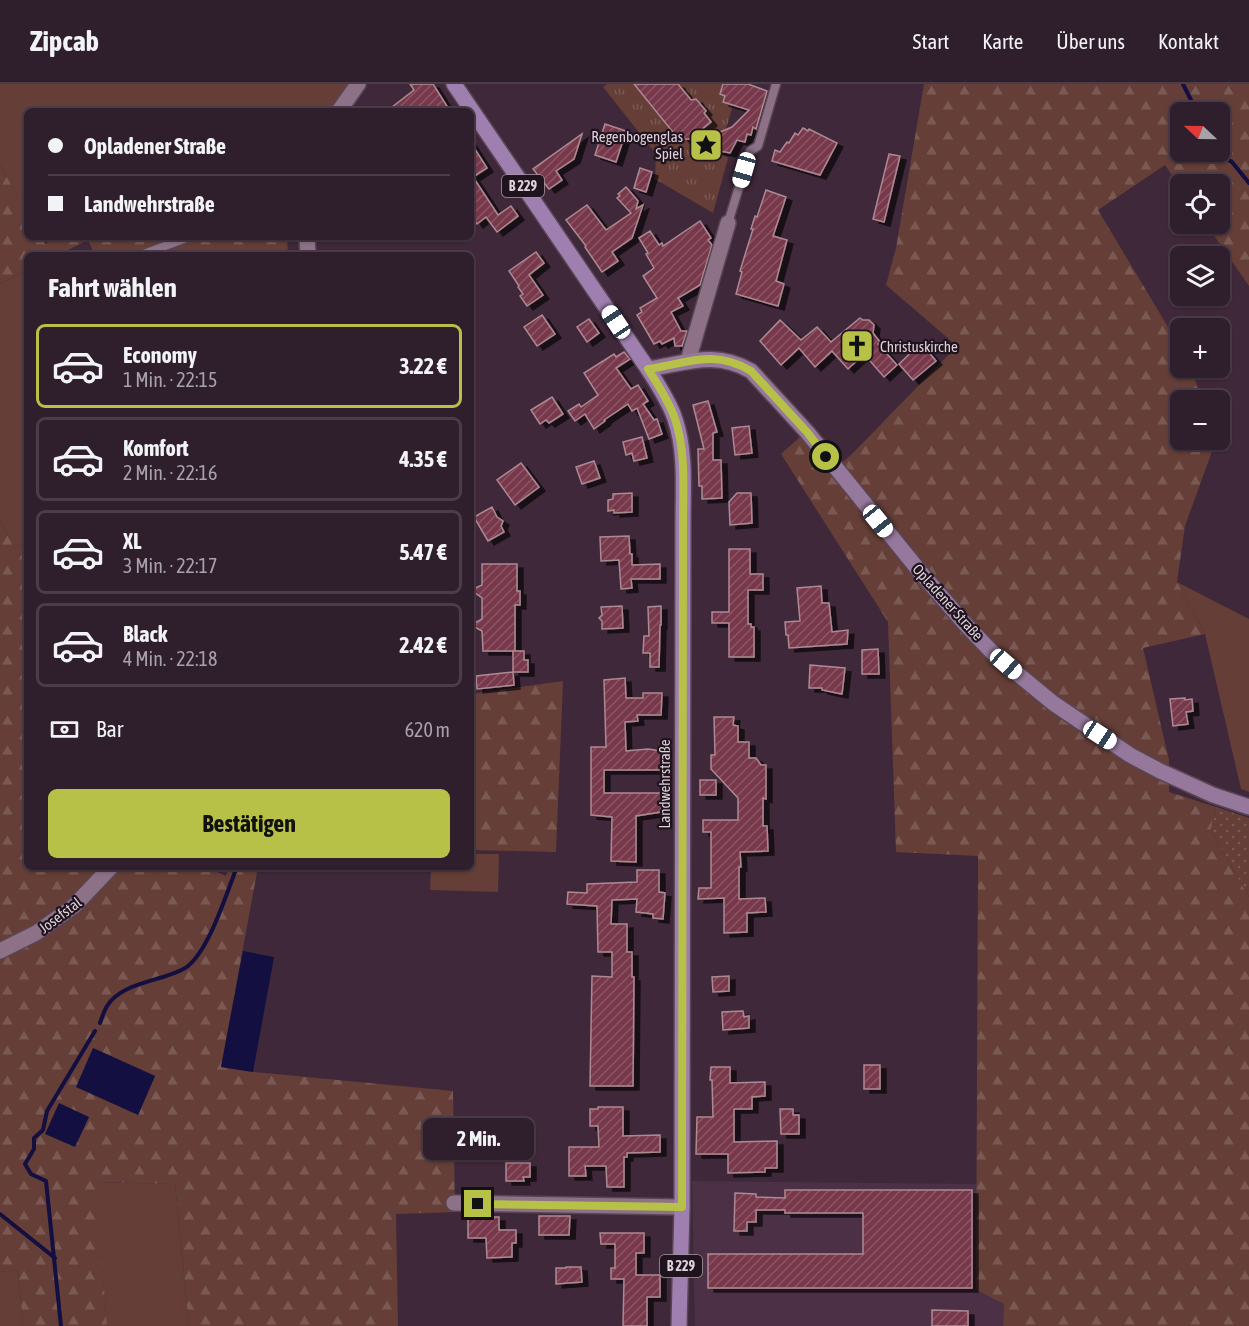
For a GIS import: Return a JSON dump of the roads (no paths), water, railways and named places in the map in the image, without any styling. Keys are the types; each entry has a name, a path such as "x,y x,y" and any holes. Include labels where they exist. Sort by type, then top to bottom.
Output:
{"main road":[{"name":"B 229","path":"454,84 470,108"},
{"name":"B 229","path":"474,113 648,369"},
{"name":"Opladener Straße","path":"648,369 688,361 722,359 751,371 807,432 921,573 993,653 1053,703 1130,755 1213,795 1249,807"},
{"name":"Landwehrstraße","path":"648,369 667,399 676,420 682,448 682,1207 679,1326"}],"street":[{"path":"341,108 358,84"},
{"path":"688,361 728,223"},
{"name":"Josefstal","path":"0,951 36,933 74,906 108,870"},
{"path":"454,1203 682,1207"}],"lane":[{"path":"728,223 750,151 758,146 776,84"},
{"path":"149,252 181,240"}],"waterway":[{"path":"1183,84 1192,102"},
{"path":"1230,161 1249,183"},
{"path":"100,1023 107,1006 125,990 180,971 196,958 217,920 236,870"},
{"path":"61,1326 46,1181 31,1174 25,1164 34,1149 34,1138 43,1130 47,1111 95,1031"},
{"path":"0,1214 55,1258"}],"place":[{"name":"Regenbogenglas Spiel","path":"706,145"},
{"name":"Christuskirche","path":"857,346"}]}
